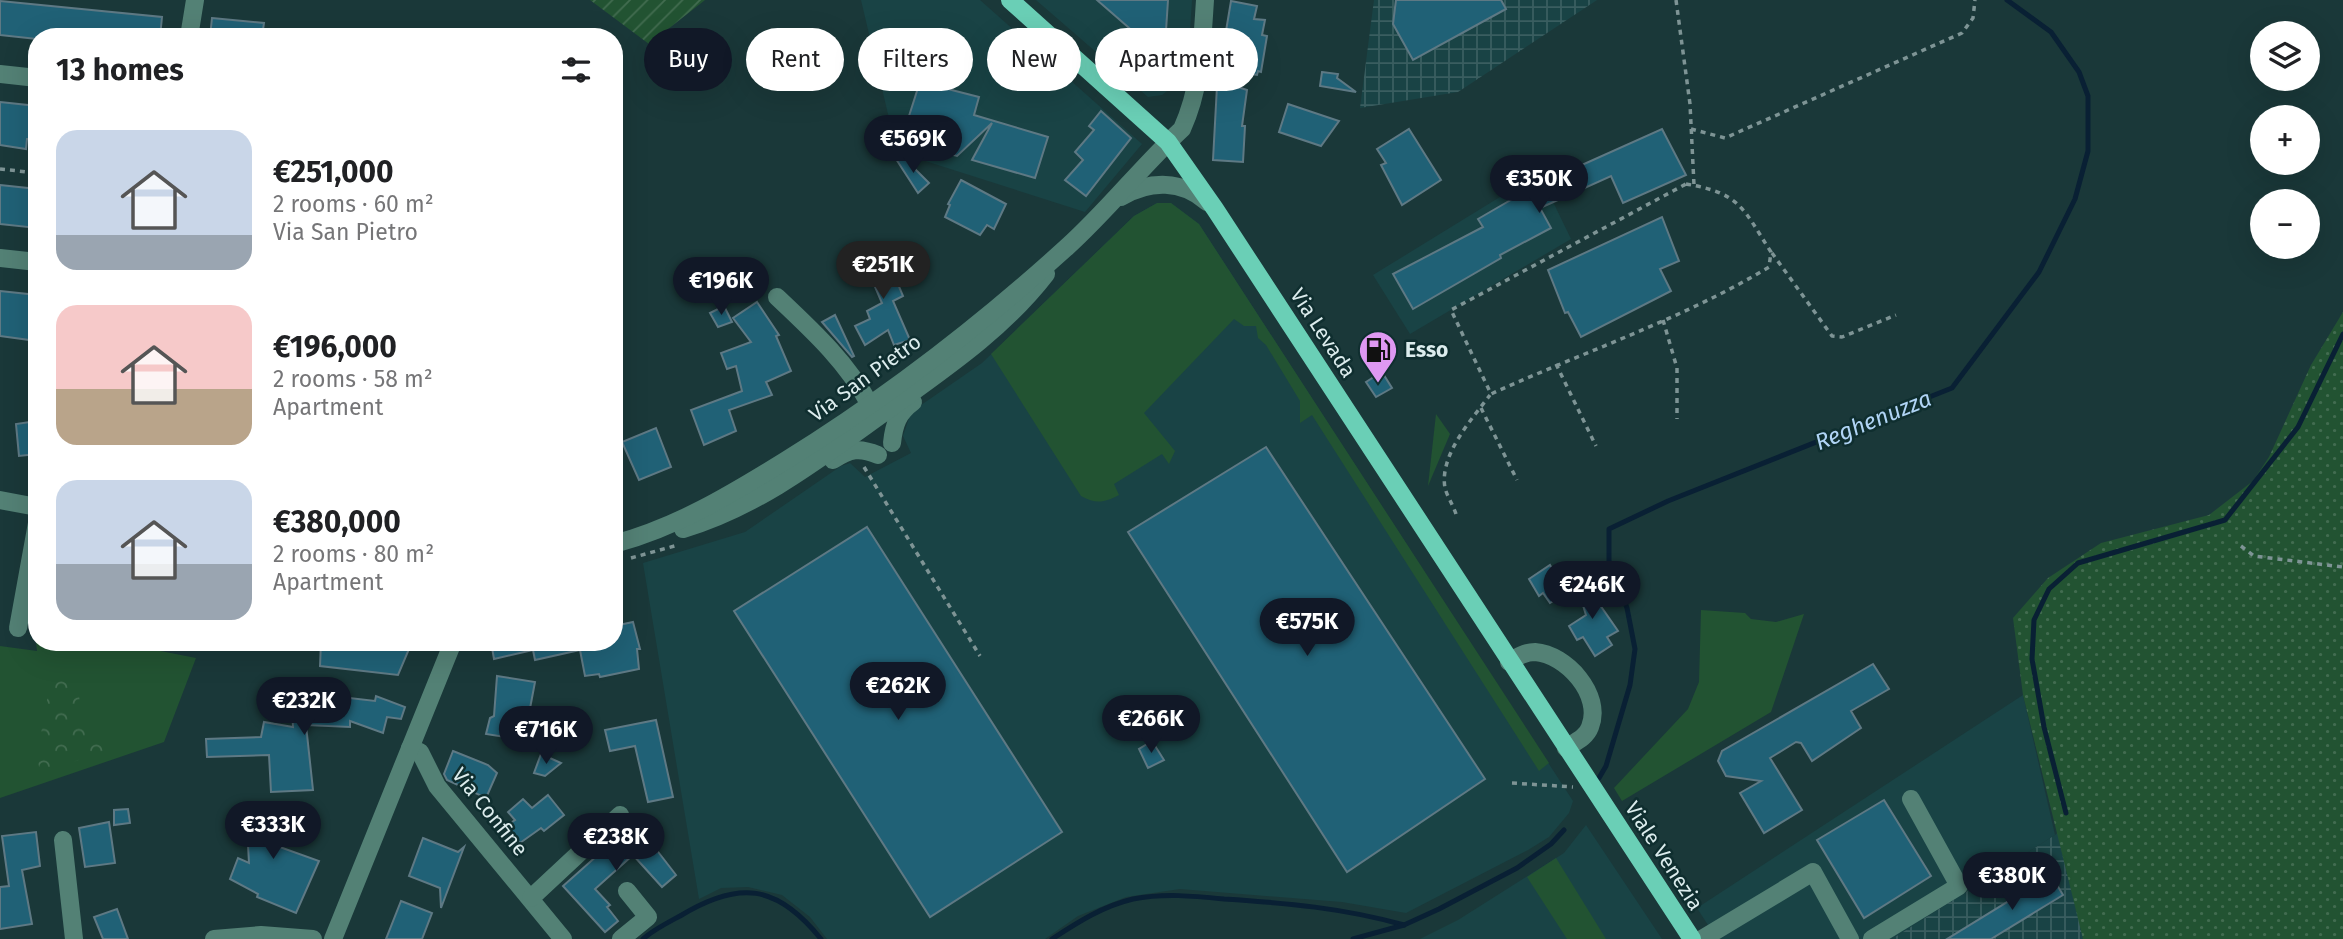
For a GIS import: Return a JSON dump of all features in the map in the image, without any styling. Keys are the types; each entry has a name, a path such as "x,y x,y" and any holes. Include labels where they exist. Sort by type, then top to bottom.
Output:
{"main road":[{"name":"Via Levada","path":"1010,0 1168,142 1215,209 1599,798"},
{"name":"Viale Venezia","path":"1599,798 1692,939"}],"street":[{"path":"191,28 195,0"},
{"name":"Via San Pietro","path":"623,542 712,506 778,465 869,417 944,348 1068,246 1182,129 1193,105 1198,81 1205,0"},
{"path":"0,74 28,77"},
{"name":"Via San Pietro","path":"1112,202 1145,186 1179,186 1193,190 1215,209"},
{"path":"640,537 680,530 721,518 774,488 869,417 975,347 1032,292 1068,246"},
{"path":"0,258 28,261"},
{"path":"777,297 827,345 860,385 869,417 875,458"},
{"path":"869,417 892,443 894,425 903,410 970,359 975,347"},
{"path":"774,488 789,488 848,451 863,449 875,458"},
{"path":"0,500 28,505"},
{"path":"18,628 28,573"},
{"path":"333,939 449,651"},
{"path":"1509,662 1534,652 1556,657 1569,666 1580,681 1591,702 1592,724 1586,736 1566,748"},
{"name":"Via Confine","path":"410,748 420,752 437,786 563,939"},
{"path":"1872,939 1959,886 1911,799"},
{"path":"531,898 620,815"},
{"path":"63,840 74,939"},
{"path":"1702,939 1813,872 1850,939"},
{"path":"621,939 648,917 626,891"},
{"path":"214,939 261,935 313,939"}],"path":[{"path":"1676,0 1691,129 1694,185"},
{"path":"1691,129 1725,138 1962,33 1973,18 1975,0"},
{"path":"0,169 28,172"},
{"path":"1491,394 1451,310 1686,184 1739,202 1771,252 1832,336 1842,337 1896,315"},
{"path":"1456,514 1446,489 1444,472 1449,456 1491,394 1556,364 1721,296 1769,267 1771,252"},
{"path":"1663,320 1677,368 1677,419"},
{"path":"1556,364 1596,446"},
{"path":"1481,408 1517,480"},
{"path":"863,466 875,458"},
{"path":"858,459 980,656"},
{"path":"624,560 684,543"},
{"path":"2241,546 2254,556 2343,567"},
{"path":"1512,783 1573,787 1566,775"}],"shaded area":[{"path":"861,0 980,0 1012,28 987,28 987,91 1081,90 1142,144 1085,212 897,152 883,91 973,91 973,28 868,28"},
{"path":"1036,0 1192,0 1190,28 1095,28 1095,51 1081,39 1081,28 1068,28"},
{"path":"1374,0 1597,0 1458,92 1360,108"},
{"path":"1141,91 1167,91 1162,95 1148,97"},
{"path":"1539,173 1571,239 1410,334 1373,275"},
{"path":"1157,203 1171,203 1199,224 1573,801 1569,813 1549,837 1528,850 1406,913 1342,902 1180,889 1126,897 1078,916 1045,939 827,939 810,917 782,895 748,887 721,888 699,899 643,563 745,532 841,466 850,463 865,477 911,453 903,436 911,412 982,363 1134,216"},
{"path":"2023,695 2055,835 1892,939 1717,939 1697,908"},
{"path":"2077,821 2103,939 1892,939 2055,835"},
{"path":"1586,825 1662,939 1420,939 1458,920 1564,853"}],"green space":[{"path":"590,0 705,0 669,28 644,28 644,40"},
{"path":"1157,203 1171,203 1199,224 1549,763 1539,771 1312,415 1300,423 1300,401 1266,345 1258,338 1256,326 1244,326 1234,319 1144,413 1175,451 1169,464 1162,454 1114,484 1119,495 1109,500 1100,502 1081,496 991,354 1134,216"},
{"path":"2343,312 2343,939 2083,939 2023,695 2013,618 2048,578 2101,543 2209,515 2253,481 2269,457 2311,365"},
{"path":"1436,414 1450,434 1428,486"},
{"path":"1701,610 1745,613 1751,619 1776,622 1804,614 1771,712 1622,801 1614,788 1688,709 1699,682"},
{"path":"0,646 28,651 161,651 196,658 164,742 0,798"},
{"path":"70,671 79,683 80,725 111,751 40,772 37,756 51,678"},
{"path":"1556,858 1606,939 1567,939 1527,877"}],"building":[{"path":"1097,0 1168,0 1166,28 1129,28"},
{"path":"1396,0 1501,0 1506,9 1413,60 1393,24"},
{"path":"0,1 162,17 161,28 28,28 28,38 0,35"},
{"path":"1231,1 1257,6 1254,19 1265,20 1262,35 1267,36 1261,72 1258,71 1258,28 1226,28"},
{"path":"212,18 264,23 263,28 211,28"},
{"path":"1322,72 1338,74 1337,78 1356,92 1320,86"},
{"path":"917,91 956,91 979,97 974,115 1048,137 1035,178 972,160 992,123 957,156 901,141"},
{"path":"1217,91 1247,91 1242,126 1245,126 1243,162 1213,160"},
{"path":"0,102 28,105 26,149 0,145"},
{"path":"1288,104 1339,121 1321,146 1279,132"},
{"path":"1101,111 1131,138 1086,196 1065,180 1083,160 1075,152 1094,130 1089,126"},
{"path":"1409,129 1441,180 1402,205 1381,165 1386,163 1377,149"},
{"path":"1662,129 1686,175 1623,203 1611,176 1540,208 1551,228 1500,255 1501,258 1413,309 1393,274 1483,227 1478,219 1535,186"},
{"path":"901,155 929,183 918,193 896,159"},
{"path":"961,180 1006,204 994,229 987,225 980,235 945,217 950,205 948,204"},
{"path":"0,185 28,188 28,227 0,224"},
{"path":"1662,217 1679,261 1660,269 1671,291 1581,337 1568,312 1565,313 1548,270"},
{"path":"882,246 903,296 893,301 910,340 894,345 888,330 865,345 855,326 870,319 867,311 882,303 861,254"},
{"path":"0,291 28,294 28,340 0,336"},
{"path":"757,302 779,335 776,336 791,371 766,382 772,395 729,410 736,431 704,445 691,410 742,391 736,366 727,369 721,353 751,342 733,318"},
{"path":"724,306 732,322 718,327 710,313"},
{"path":"835,315 854,356 852,357 822,322"},
{"path":"1382,372 1392,388 1376,397 1366,382"},
{"path":"28,422 28,455 19,456 16,424"},
{"path":"656,428 671,467 639,480 623,442"},
{"path":"1266,447 1485,779 1347,872 1128,532"},
{"path":"867,527 1062,832 930,917 734,611"},
{"path":"1550,565 1567,593 1550,603 1543,593 1539,596 1529,579"},
{"path":"1575,569 1618,631 1607,637 1612,645 1595,656 1583,637 1577,640 1569,626 1586,615 1572,570"},
{"path":"633,622 640,649 637,649 639,669 600,677 599,674 585,676 580,651 623,651 623,624"},
{"path":"321,651 408,651 398,675 320,666"},
{"path":"493,651 529,651 494,659"},
{"path":"533,651 576,651 535,660"},
{"path":"1873,664 1889,689 1851,711 1861,728 1812,761 1801,743 1796,742 1770,758 1802,810 1764,833 1740,793 1761,781 1726,776 1718,761 1722,751"},
{"path":"497,676 535,682 524,740 486,734 490,718 494,716"},
{"path":"332,696 375,701 376,696 405,707 401,719 387,717 383,733 350,721 350,727 306,725 313,790 271,792 269,755 207,757 206,739 261,737 264,722 293,727 292,708 300,709 299,698"},
{"path":"656,720 673,797 648,802 635,746 610,751 605,730"},
{"path":"1152,741 1164,760 1148,768 1139,749"},
{"path":"453,751 488,765 497,773 486,798 447,780 444,774"},
{"path":"541,754 561,763 545,776 534,773"},
{"path":"548,795 564,815 544,831 541,828 520,843 506,826 515,820 508,812 523,799 532,808"},
{"path":"1884,800 1931,876 1864,918 1817,840"},
{"path":"275,806 289,820 291,831 277,846 319,861 296,913 257,897 258,894 230,879 238,858 249,863 246,808"},
{"path":"128,809 130,823 114,825 114,810"},
{"path":"109,822 115,863 85,867 79,828"},
{"path":"635,822 676,875 662,887 633,855 595,889 610,905 607,907 618,921 605,932 563,886"},
{"path":"36,832 40,866 22,870 32,924 0,929 0,887 9,886 2,836"},
{"path":"423,838 458,852 464,847 441,908 440,888 409,876"},
{"path":"2051,875 2063,895 1991,939 1947,939"},
{"path":"401,901 432,913 422,939 386,939"},
{"path":"117,909 128,939 103,939 94,917"}],"waterway":[{"name":"Reghenuzza","path":"1599,778 1606,766 1630,685 1635,649 1627,608 1609,561 1609,529 1668,501 1952,388 2039,272 2075,199 2088,151 2088,96 2079,72 2051,32 2007,0"},
{"path":"2066,813 2044,727 2032,659 2034,620 2049,589 2078,563 2225,520 2298,427 2343,334"},
{"name":"Reghenuzza","path":"1353,939 1404,925 1439,909 1517,868 1551,844 1564,830"},
{"path":"643,939 701,904 739,893 756,893 773,898 789,907 821,939"},
{"path":"1052,939 1111,906 1133,899 1168,896 1315,907 1404,925"}],"place":[{"name":"Esso","path":"1378,384"}]}
